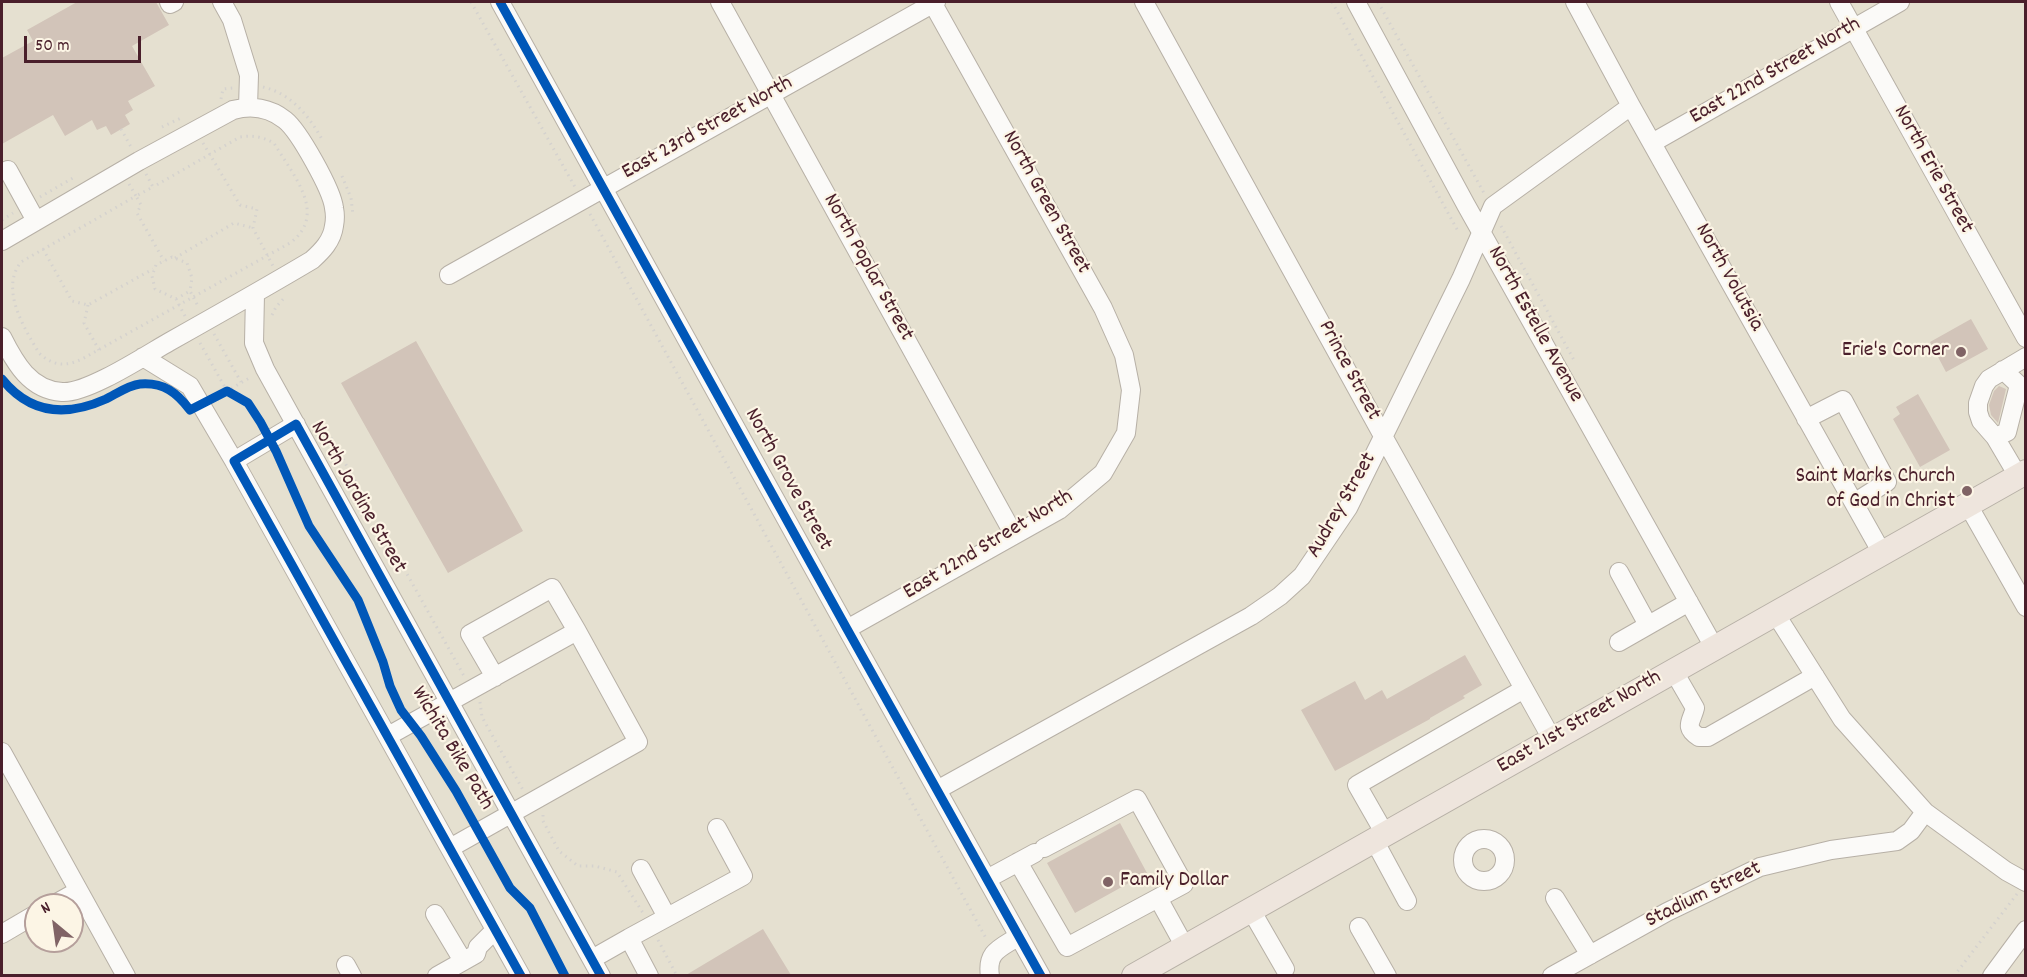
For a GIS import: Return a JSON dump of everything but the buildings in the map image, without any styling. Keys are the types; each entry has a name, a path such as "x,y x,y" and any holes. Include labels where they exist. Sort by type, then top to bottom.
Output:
{"main road":[{"name":"East 21st Street North","path":"1134,975 2022,474"}],"street":[{"path":"222,2 232,20 249,75 248,107"},
{"name":"North Grove Street","path":"500,2 1041,975"},
{"name":"North Poplar Street","path":"720,2 1014,536"},
{"name":"East 23rd Street North","path":"449,275 934,2"},
{"name":"North Green Street","path":"934,2 1103,308 1124,355 1131,390 1128,414"},
{"name":"Prince Street","path":"1144,2 1552,739"},
{"name":"North Estelle Avenue","path":"1356,2 1714,647"},
{"name":"North Volutsia","path":"1575,2 1882,553"},
{"name":"North Erie Street","path":"1839,2 2025,338"},
{"name":"East 22nd Street North","path":"1652,143 1900,2"},
{"name":"Audrey Street","path":"937,790 1251,616 1280,596 1302,576 1348,508 1461,279 1492,209 1631,106"},
{"path":"2,241 137,159 233,110 248,107 266,110 291,125 328,189 334,207 334,228 329,243 312,260 143,357 77,391 62,392 36,384 27,377 14,360 2,337"},
{"path":"8,170 36,221"},
{"path":"255,294 254,343 265,369 296,424"},
{"path":"143,357 190,386 521,975"},
{"path":"2022,474 1981,421 1977,412 1978,403 1989,379 2025,357"},
{"path":"1995,437 2007,432 2019,385 2003,370"},
{"path":"1806,419 1843,400 1887,482 1854,503"},
{"name":"East 22nd Street North","path":"847,629 1059,510 1103,473 1126,433 1128,414"},
{"name":"North Jardine Street","path":"234,461 296,424 601,975"},
{"path":"1968,505 2025,607"},
{"path":"1619,572 1648,625"},
{"path":"450,848 638,742 552,588 470,634 495,677"},
{"path":"1619,642 1689,602"},
{"path":"1774,613 1842,719 1925,812 2006,871 2022,887"},
{"path":"388,736 577,631"},
{"path":"1673,670 1695,708 1689,722 1690,728 1699,736 1708,737 1815,676"},
{"path":"1407,901 1357,785 1524,689"},
{"path":"2,752 126,975"},
{"path":"987,879 1018,862 1137,799 1184,884 1067,947 1018,862"},
{"name":"Stadium Street","path":"1552,975 1667,912 1760,867 1831,850 1896,841 1911,831 1925,812"},
{"path":"592,959 743,876 717,828"},
{"path":"641,869 667,917"},
{"path":"74,893 78,891"},
{"path":"1158,898 1185,947"},
{"path":"1555,898 1590,955"},
{"path":"1251,910 1285,969"},
{"path":"435,914 469,958"},
{"path":"2,934 24,921"},
{"path":"1359,927 1387,975"},
{"path":"469,958 495,930"},
{"path":"1992,975 2025,930"},
{"path":"990,975 988,963 993,952 1019,936"},
{"path":"629,938 649,975"},
{"path":"436,975 469,958 482,957 506,948"}],"path":[{"path":"471,2 582,200 993,952"},
{"path":"1332,2 1459,233"},
{"path":"1378,2 1577,366"},
{"path":"221,100 223,89 265,87 291,100 309,118 327,148"},
{"path":"158,130 187,116 240,205 257,209 253,228 280,279"},
{"path":"121,129 153,187"},
{"path":"7,299 39,353 46,360 65,366 99,350 301,235 307,223 307,202 274,143 265,138 250,135 240,138 43,249 21,262 9,277"},
{"path":"139,141 137,159 127,179 141,205 137,213 164,261"},
{"path":"337,168 348,187 353,217"},
{"path":"2,220 79,175"},
{"path":"174,258 234,223 253,228"},
{"path":"43,249 72,301 88,306 155,268"},
{"path":"176,299 190,291"},
{"path":"88,306 84,323 99,350"},
{"path":"201,405 265,369"},
{"path":"227,391 238,397"},
{"path":"1954,975 2022,887"}],"cycle path":[{"path":"500,2 1041,976"},
{"name":"Wichita Bike Path","path":"2,379 24,399 50,409 63,410 91,405 140,384 156,385 169,390 190,410 227,391 248,403 276,451 309,526 358,600 401,710 421,736 456,791 510,888 530,908 565,976"},
{"name":"Wichita Bike Path","path":"521,976 234,461 296,424 601,976"}],"place":[{"name":"Erie's Corner","path":"1961,352"},
{"name":"Saint Marks Church of God in Christ","path":"1967,491"},
{"name":"Family Dollar","path":"1108,882"}]}
